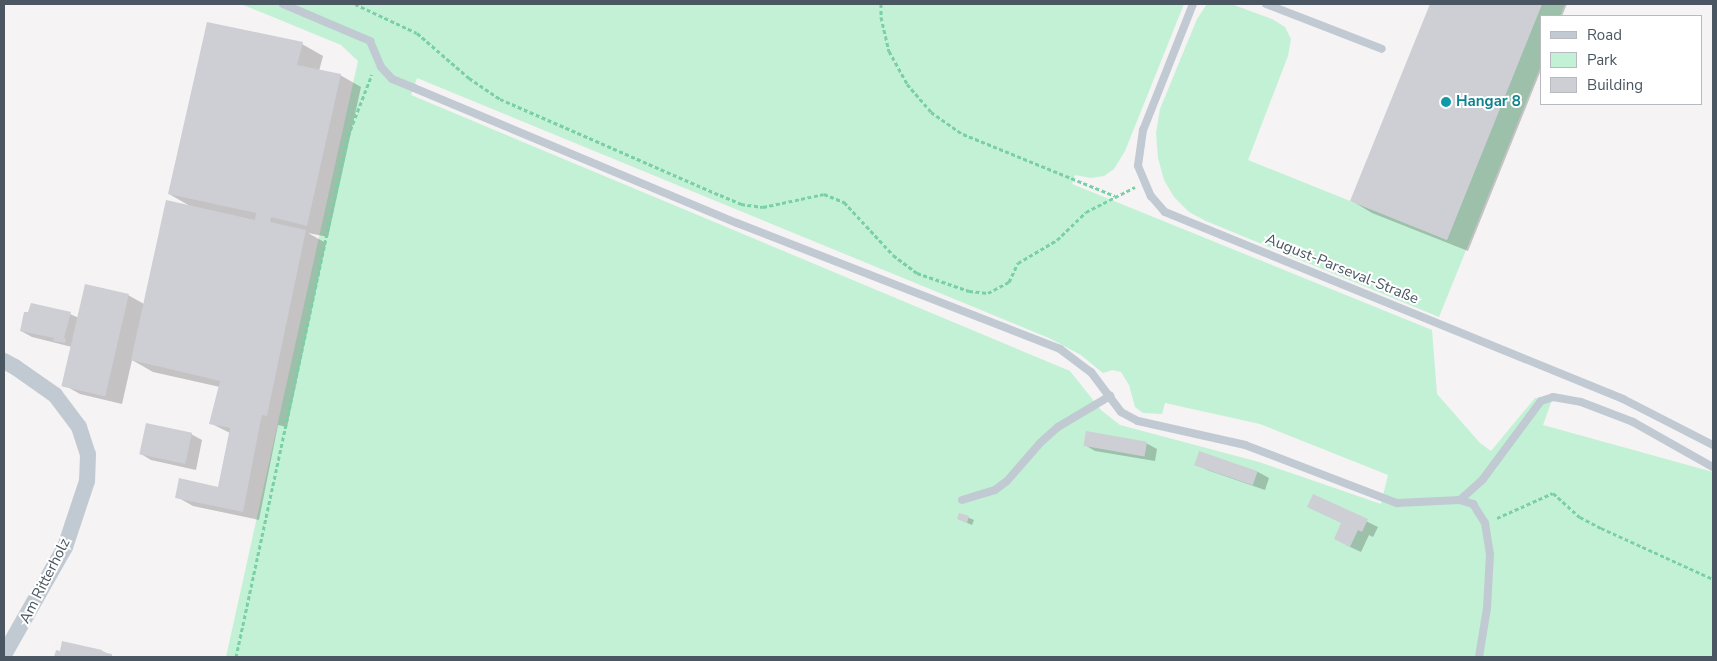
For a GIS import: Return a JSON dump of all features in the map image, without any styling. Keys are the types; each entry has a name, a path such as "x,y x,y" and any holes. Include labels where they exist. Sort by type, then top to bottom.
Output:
{"street":[{"name":"Am Ritterholz","path":"4,362 15,367 55,396 79,427 88,454 87,481 65,547 4,655"}],"lane":[{"path":"283,4 370,41 382,67 392,78 414,88 728,219 1060,349 1091,372 1121,412 1138,421 1245,445 1397,503 1460,500 1473,504 1485,523 1490,554 1487,608 1478,657"},
{"name":"August-Parseval-Straße","path":"1194,4 1143,130 1138,166 1151,196 1165,212 1624,399 1713,445"},
{"path":"1266,4 1382,49"},
{"path":"962,500 995,490 1007,481 1040,443 1058,427 1110,396"},
{"path":"1460,500 1483,479 1541,401 1553,397 1581,402 1632,422 1713,467"}],"path":[{"path":"354,4 417,33 470,78 500,99 720,196 741,204 763,207 824,194 844,202 893,255 917,273 969,291 988,293 1009,282 1018,263 1057,240 1086,212 1115,196 1145,183"},
{"path":"881,4 881,17 889,51 907,84 931,112 963,134 1115,196"},
{"path":"236,657 348,136 373,72 382,67"},
{"path":"1485,523 1553,493 1580,518 1713,579"}],"green space":[{"path":"241,4 1184,4 1125,151 1114,169 1104,176 1091,178 1075,175 1072,184 1432,330 1437,394 1480,443 1491,451 1535,398 1553,397 1543,425 1713,472 1713,657 226,657 358,61 341,45","holes":["417,78 1049,338 1081,355 1103,373 1113,370 1121,372 1129,385 1135,407 1143,413 1162,414 1165,403 1260,424 1388,475 1381,504 1259,462 1120,425 1101,410 1070,371 411,95"]},
{"path":"1207,4 1231,4 1272,19 1285,27 1291,39 1288,56 1248,160 1447,240 1542,4 1565,4 1560,15 1540,15 1540,67 1439,317 1206,221 1189,212 1174,197 1164,180 1158,158 1156,133 1160,109 1197,19"}],"building":[{"name":"Hangar 8","path":"1430,4 1542,4 1447,240 1350,201"},
{"path":"207,22 303,42 297,65 341,74 307,226 271,217 270,222 306,230 267,416 262,415 261,419 243,512 175,498 179,478 218,487 230,428 209,424 220,381 131,360 166,200 255,220 256,213 168,194"},
{"path":"85,284 129,294 105,396 61,386"},
{"path":"31,303 71,312 64,338 66,339 65,343 53,341 54,338 20,331 24,312 28,312"},
{"path":"146,423 192,433 185,464 139,454"},
{"path":"1086,431 1147,442 1144,457 1083,446"},
{"path":"1199,451 1258,471 1253,485 1194,465"},
{"path":"1313,494 1368,519 1362,532 1358,530 1350,547 1334,539 1341,523 1307,507"},
{"path":"959,513 969,516 967,523 957,519"},
{"path":"62,641 112,654 111,657 54,657 56,650 60,651"}],"place":[{"name":"Hangar 8","path":"1446,102"}]}
